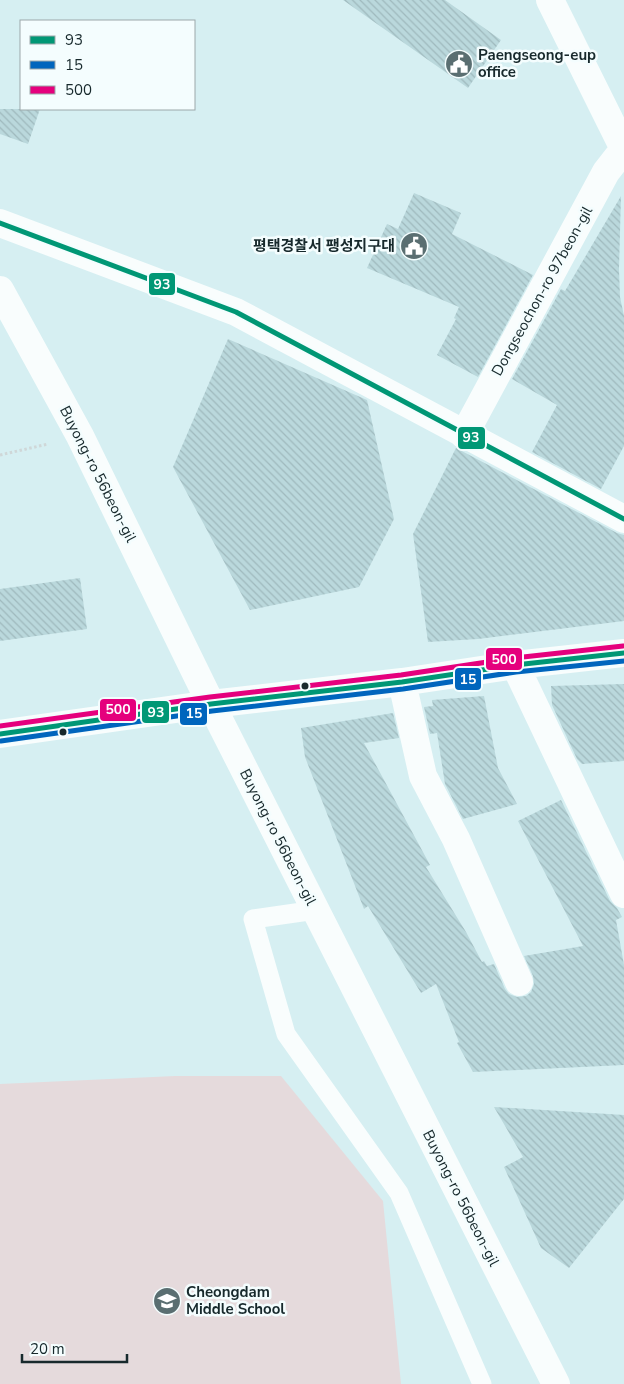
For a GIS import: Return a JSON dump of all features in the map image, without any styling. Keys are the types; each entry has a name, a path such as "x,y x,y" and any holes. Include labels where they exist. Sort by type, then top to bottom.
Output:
{"street":[{"path":"550,0 624,149"},
{"name":"Dongseochon-ro 97beon-gil","path":"464,435 606,172 624,149"},
{"path":"0,223 236,312 624,519"},
{"name":"Buyong-ro 56beon-gil","path":"0,290 80,436 211,704 556,1384"},
{"path":"0,734 211,704 402,682 515,665 624,653"},
{"path":"515,665 624,894"},
{"path":"402,682 423,776 456,839 519,982"}],"lane":[{"path":"316,910 253,919 286,1034 399,1193 482,1384"}],"path":[{"path":"0,456 80,436"}],"shaded area":[{"name":"Cheongdam Middle School","path":"175,1076 281,1076 383,1201 401,1384 0,1384 0,1084"}],"building":[{"name":"Paengseong-eup office","path":"343,0 445,0 501,40 468,88"},
{"path":"0,109 40,110 28,144 0,134"},
{"path":"414,193 461,213 452,234 533,275 478,377 437,355 456,319 454,318 459,307 367,268 387,224 398,229"},
{"path":"621,196 619,269 620,297 624,316 624,446 601,489 532,452 557,405 512,379 561,289 565,291"},
{"path":"228,339 367,400 394,519 359,587 250,610 173,467"},
{"path":"456,448 624,535 624,621 478,639 428,642 413,534"},
{"path":"80,578 87,629 0,641 0,589"},
{"path":"624,684 624,761 582,764 577,759 552,705 551,686"},
{"path":"484,696 498,768 517,804 463,819 445,784 437,733 430,734 424,707 433,706 432,700"},
{"path":"393,713 399,738 364,743 430,865 426,867 482,962 484,961 487,966 494,964 505,989 509,994 517,997 526,996 531,992 534,984 533,976 524,956 583,946 518,821 561,800 610,901 622,917 616,920 624,965 624,1065 473,1072 457,1043 459,1042 436,984 421,993 368,906 364,909 305,757 301,728"},
{"path":"494,1107 624,1115 624,1199 569,1268 541,1248 504,1167 523,1157"}],"transit line":[{"name":"93","path":"0,223 236,312 624,519"},
{"name":"500","path":"0,726 210,697 401,675 514,658 623,646"},
{"name":"93","path":"0,734 211,704 402,682 515,665 624,653"},
{"name":"15","path":"1,741 212,711 403,689 516,672 624,661"}],"place":[{"name":"Paengseong-eup office","path":"459,64"},
{"name":"평택경찰서 팽성지구대","path":"414,246"},
{"name":"Cheongdam Middle School","path":"167,1301"}]}
